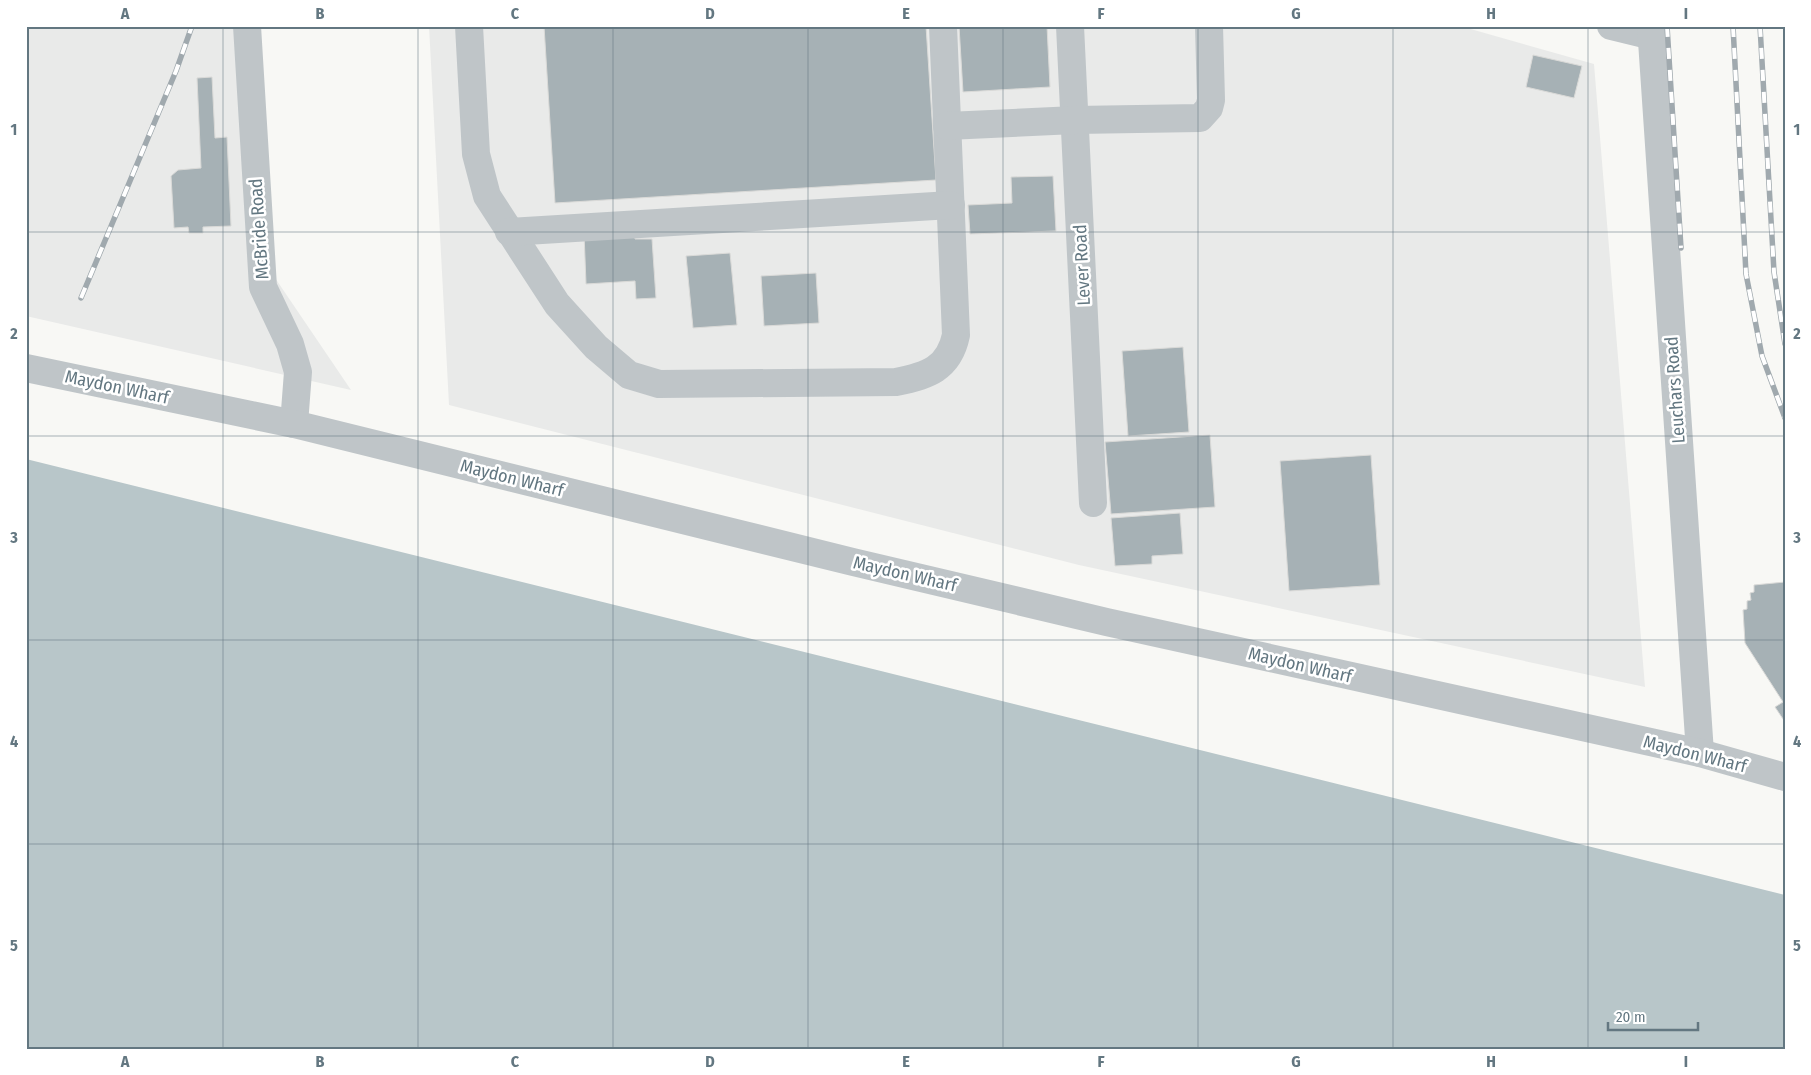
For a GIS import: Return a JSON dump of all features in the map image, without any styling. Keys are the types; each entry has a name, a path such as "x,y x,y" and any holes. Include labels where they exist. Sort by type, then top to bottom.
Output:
{"street":[{"name":"McBride Road","path":"247,26 263,287 290,344 298,372 294,424"},
{"path":"469,26 476,154 487,196 557,304 596,348 629,375 659,384 896,382 920,377 940,365 952,351 956,335 943,26"},
{"name":"Lever Road","path":"1070,26 1093,503"},
{"path":"947,126 1075,120 1200,118 1209,108 1211,100 1209,26"},
{"path":"1611,26 1651,31"},
{"name":"Leuchars Road","path":"1651,31 1700,753"},
{"path":"509,232 951,205"},
{"name":"Maydon Wharf","path":"26,368 294,424 1050,609 1700,753 1785,777"}],"shaded area":[{"path":"26,26 257,26 269,269 351,390 26,316"},
{"path":"429,26 1460,26 1594,64 1645,687 1079,565 449,405"},
{"path":"26,459 1785,895 1785,1049 26,1049"}],"building":[{"path":"544,26 926,26 936,180 555,203"},
{"path":"959,26 1047,26 1050,87 963,92"},
{"path":"1533,55 1582,66 1574,98 1526,87"},
{"path":"212,77 215,138 227,137 231,226 203,227 203,233 189,233 188,227 174,228 171,176 178,170 201,168 197,78"},
{"path":"1053,176 1056,231 970,234 968,205 1012,203 1011,177"},
{"path":"634,230 635,239 652,239 656,298 636,299 635,281 586,284 584,233"},
{"path":"730,253 737,325 693,328 686,256"},
{"path":"816,273 819,323 764,326 761,276"},
{"path":"1183,347 1189,432 1128,436 1122,351"},
{"path":"1210,435 1215,507 1111,514 1105,442"},
{"path":"1371,455 1380,585 1289,591 1280,461"},
{"path":"1180,513 1183,554 1152,556 1152,564 1115,566 1111,518"},
{"path":"1785,582 1785,722 1775,707 1783,702 1745,643 1743,610 1747,609 1747,601 1751,600 1750,593 1754,592 1754,585"}],"railway":[{"path":"81,298 176,71 192,26"},
{"path":"1667,26 1681,248"},
{"path":"1733,26 1746,274 1762,356 1785,418"},
{"path":"1760,26 1774,272 1785,344"}]}
